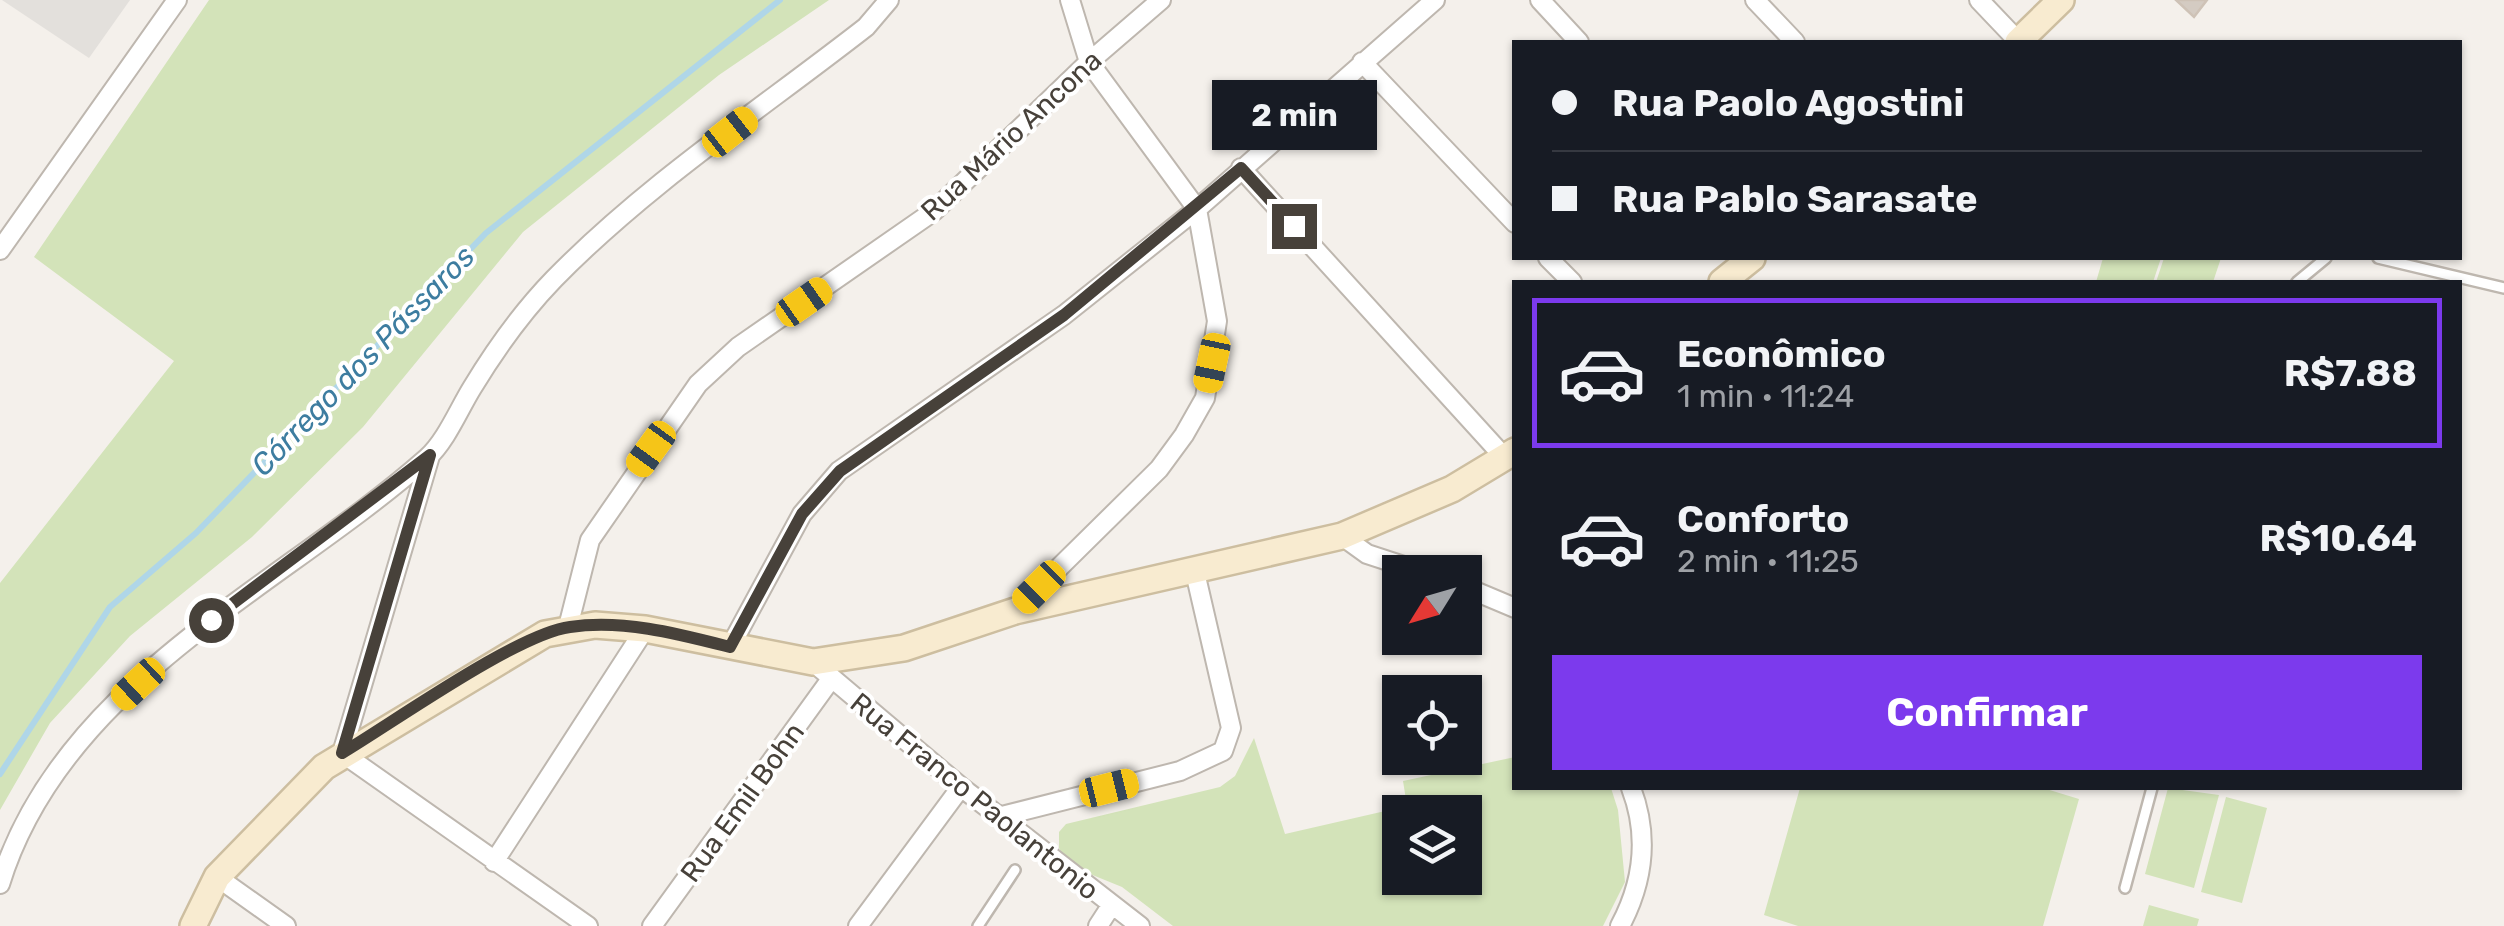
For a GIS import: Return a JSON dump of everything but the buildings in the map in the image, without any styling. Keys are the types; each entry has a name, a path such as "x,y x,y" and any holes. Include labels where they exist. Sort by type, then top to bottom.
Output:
{"main road":[{"path":"2020,40 2061,0"},
{"path":"1724,280 1750,260"},
{"path":"194,926 217,876 342,753 514,649 568,627 645,630 822,671 1014,612 1342,536 1452,489 1510,455"}],"street":[{"path":"0,250 177,0"},
{"path":"588,926 342,753 430,455 493,353 553,280 644,198 866,27 889,0"},
{"path":"1014,612 1159,469 1205,398 1217,321 1197,208 1089,62 1070,0"},
{"name":"Rua Mário Ancona","path":"568,627 590,540 698,384 738,347 934,211 1089,62 1161,0"},
{"path":"730,647 802,514 840,471 1064,315 1197,208 1435,0"},
{"path":"1540,0 1577,40"},
{"path":"1754,0 1794,40"},
{"path":"1979,0 2016,40"},
{"path":"1362,62 1512,219"},
{"path":"1241,168 1510,455"},
{"path":"1550,260 1570,280"},
{"path":"0,884 6,863 66,760 116,704 180,644 430,455"},
{"path":"1342,536 1366,554 1382,559"},
{"path":"1002,816 1180,771 1222,751 1231,728 1194,568"},
{"path":"1482,594 1512,607"},
{"path":"494,862 645,630"},
{"name":"Rua Franco Paolantonio","path":"822,671 961,787 1140,926"},
{"name":"Rua Emil Bohn","path":"652,926 822,671"},
{"path":"858,926 961,787"},
{"path":"1620,926 1635,898 1642,858 1642,815 1633,790"},
{"path":"217,876 286,926"},
{"path":"1098,926 1112,906"}],"lane":[{"path":"2299,280 2324,260"},
{"path":"2386,260 2504,288"},
{"path":"2125,888 2151,790"},
{"path":"978,926 1015,870"}],"shaded area":[{"path":"2,0 130,0 89,58"}],"green space":[{"path":"209,0 829,0 719,75 523,232 363,427 252,537 130,636 50,723 0,810 0,583 174,361 34,257"},
{"path":"2102,260 2160,260 2154,280 2097,280"},
{"path":"2163,260 2220,260 2214,280 2157,280"},
{"path":"1254,738 1285,834 1382,812 1382,895 1482,895 1482,795 1405,795 1403,781 1431,775 1482,775 1482,764 1512,758 1512,790 1612,790 1618,810 1625,882 1603,926 1173,926 1122,887 1068,865 1059,848 1059,832 1066,824 1220,787 1235,776"},
{"path":"1799,790 2050,790 2079,799 2043,926 1798,926 1764,915"},
{"path":"2167,790 2219,795 2194,888 2145,874"},
{"path":"2226,797 2267,808 2242,903 2201,892"},
{"path":"2149,905 2199,919 2197,926 2143,926"}],"waterway":[{"name":"Córrego dos Pássaros","path":"0,774 110,607 196,533 486,233 780,0"}],"route":[{"path":"211,620 430,455 342,753 514,649 568,627 596,625 678,633 730,647 802,514 840,471 1064,315 1241,168 1294,226"}]}
